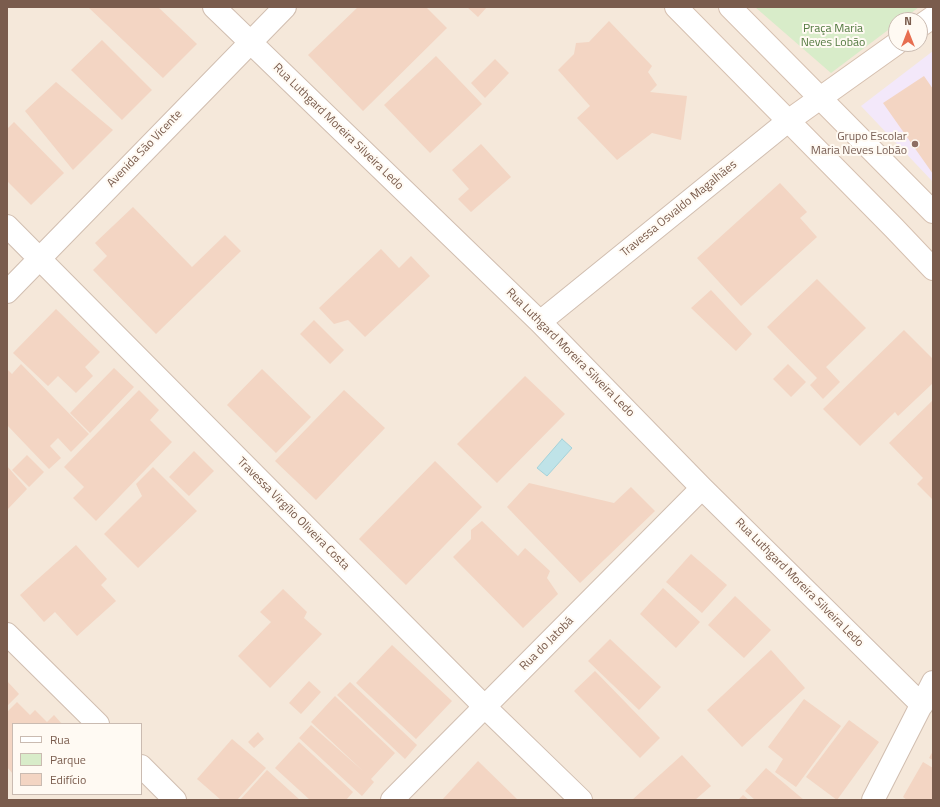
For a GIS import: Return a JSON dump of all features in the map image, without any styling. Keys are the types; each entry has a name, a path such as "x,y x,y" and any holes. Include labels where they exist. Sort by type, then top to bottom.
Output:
{"street":[{"name":"Rua Luthgard Moreira Silveira Ledo","path":"214,7 540,322 702,488 922,705"},
{"name":"Avenida São Vicente","path":"7,292 249,42 285,7"},
{"path":"676,7 933,269"},
{"path":"730,7 933,212"},
{"path":"820,98 888,50"},
{"name":"Travessa Osvaldo Magalhães","path":"540,322 788,122 820,98"},
{"name":"Travessa Virgílio Oliveira Costa","path":"7,226 485,707 581,800"},
{"name":"Rua do Jatobá","path":"392,800 702,488"},
{"path":"7,634 97,723"},
{"path":"873,800 933,682"},
{"path":"142,767 175,800"}],"shaded area":[{"path":"7,7 933,7 933,800 7,800"},
{"name":"Grupo Escolar Maria Neves Lobão","path":"933,51 933,182 861,106"}],"green space":[{"name":"Praça Maria Neves Lobão","path":"755,7 919,7 912,12 888,12 888,30 831,73"}],"water":[{"path":"562,439 572,448 547,476 537,468"}],"building":[{"path":"88,7 158,7 197,44 163,78"},
{"path":"358,7 426,7 447,28 363,111 308,55"},
{"path":"467,7 487,7 478,17"},
{"path":"609,21 652,66 648,72 657,85 650,92 687,96 681,140 652,133 617,160 577,118 590,106 558,70 574,54 576,43 589,42"},
{"path":"102,40 152,90 122,120 71,70"},
{"path":"436,56 482,104 430,153 384,105"},
{"path":"495,59 509,73 485,98 471,83"},
{"path":"924,76 933,89 933,174 883,103"},
{"path":"56,82 113,130 73,170 25,111"},
{"path":"14,122 64,173 31,205 7,181 7,129"},
{"path":"481,144 511,177 471,212 458,199 469,189 452,170"},
{"path":"780,183 807,212 800,218 817,237 741,306 697,258"},
{"path":"133,207 192,267 225,235 241,251 156,334 93,270 107,256 95,243"},
{"path":"381,249 399,268 411,256 430,276 365,337 348,320 334,324 319,308"},
{"path":"817,279 866,328 826,367 840,382 823,399 810,385 817,378 767,327"},
{"path":"711,290 752,334 736,351 691,308"},
{"path":"56,309 100,352 85,367 93,376 76,393 58,376 48,386 13,353"},
{"path":"314,320 344,350 330,364 300,334"},
{"path":"904,330 933,359 933,383 898,416 895,412 860,446 823,409"},
{"path":"21,364 89,434 71,452 58,438 50,446 61,458 49,469 7,425 7,369 12,374"},
{"path":"788,364 806,382 791,397 773,379"},
{"path":"114,368 134,387 90,433 70,413"},
{"path":"262,369 311,417 276,453 227,405"},
{"path":"525,376 565,414 497,483 457,444"},
{"path":"139,390 159,410 150,420 172,442 96,521 73,498 84,487 64,467"},
{"path":"344,390 385,428 316,500 275,461"},
{"path":"933,400 933,500 917,484 923,478 889,443"},
{"path":"194,451 214,471 189,496 169,477"},
{"path":"27,455 44,472 29,487 12,470"},
{"path":"435,461 482,507 406,585 359,539"},
{"path":"7,466 27,489 7,510"},
{"path":"153,467 197,511 138,568 104,534 142,496 136,484"},
{"path":"529,483 614,503 631,487 655,511 580,583 507,507"},
{"path":"482,521 518,556 525,548 550,571 547,578 558,594 523,628 453,557 471,539 471,530"},
{"path":"76,545 107,579 101,585 116,601 77,636 55,612 44,622 20,595"},
{"path":"691,554 727,585 702,613 666,582"},
{"path":"663,588 700,622 676,648 640,614"},
{"path":"283,589 307,612 304,618 322,634 270,688 238,656 271,622 260,612"},
{"path":"735,596 771,630 744,658 708,625"},
{"path":"610,639 661,687 639,710 588,661"},
{"path":"392,645 452,701 416,739 356,683"},
{"path":"771,650 805,688 742,747 707,710"},
{"path":"595,671 660,738 640,758 574,691"},
{"path":"7,681 19,694 7,706"},
{"path":"309,681 321,692 301,714 289,703"},
{"path":"350,682 417,745 405,759 337,695"},
{"path":"335,696 395,753 371,779 374,782 362,796 299,738 311,725 363,771 311,722"},
{"path":"804,699 841,726 796,787 775,772 783,759 768,747"},
{"path":"17,702 30,715 35,710 47,722 54,715 61,723 12,723 12,773 7,767 7,712"},
{"path":"849,720 879,742 837,800 806,777"},
{"path":"258,732 264,739 254,748 248,742"},
{"path":"232,739 266,768 237,800 221,800 197,779"},
{"path":"299,742 353,792 346,800 310,800 275,768"},
{"path":"933,751 933,760 929,758"},
{"path":"682,755 711,786 695,800 632,800"},
{"path":"478,761 518,800 442,800"},
{"path":"923,762 933,768 933,800 907,800 903,797"},
{"path":"766,768 804,800 755,800 745,791"},
{"path":"267,770 300,800 240,800"},
{"path":"743,795 749,800 738,800"}],"place":[{"name":"Grupo Escolar Maria Neves Lobão","path":"915,144"}]}
